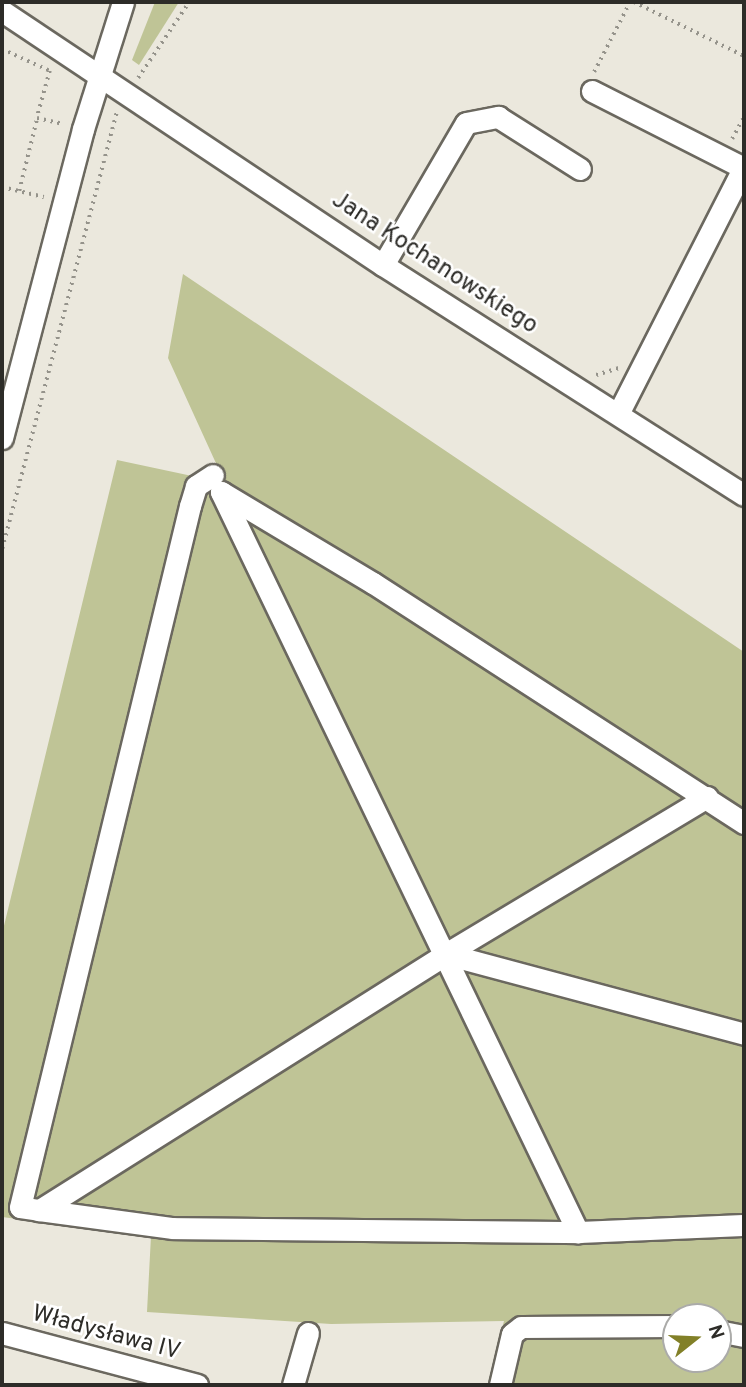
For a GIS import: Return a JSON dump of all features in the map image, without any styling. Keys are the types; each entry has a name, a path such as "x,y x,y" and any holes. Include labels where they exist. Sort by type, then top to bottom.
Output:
{"street":[{"path":"2,438 98,73 123,2"},
{"name":"Jana Kochanowskiego","path":"2,11 383,265 618,412 744,495"},
{"path":"592,91 744,167 618,412"},
{"path":"383,265 466,123 498,117 580,169"},
{"path":"213,475 196,486 190,506 20,1207 173,1228 578,1232 744,1225"},
{"path":"578,1232 221,492 373,583 744,823"},
{"path":"39,1210 446,954 707,797"},
{"path":"446,954 744,1034"},
{"path":"500,1385 512,1334 521,1327 662,1326"},
{"name":"Władysława IV","path":"2,1333 197,1385"},
{"path":"293,1385 308,1333"}],"path":[{"path":"133,79 140,78 189,2"},
{"path":"592,91 587,87 632,2 744,56"},
{"path":"2,48 50,72"},
{"path":"19,191 50,72 56,62"},
{"path":"2,550 109,135 121,103"},
{"path":"37,118 68,125"},
{"path":"2,187 48,198"}],"green space":[{"path":"155,2 179,2 139,65 132,60"},
{"path":"183,274 744,652 744,1385 488,1385 504,1321 331,1324 147,1312 151,1236 2,1217 2,934 117,460 225,483 168,358"}]}
